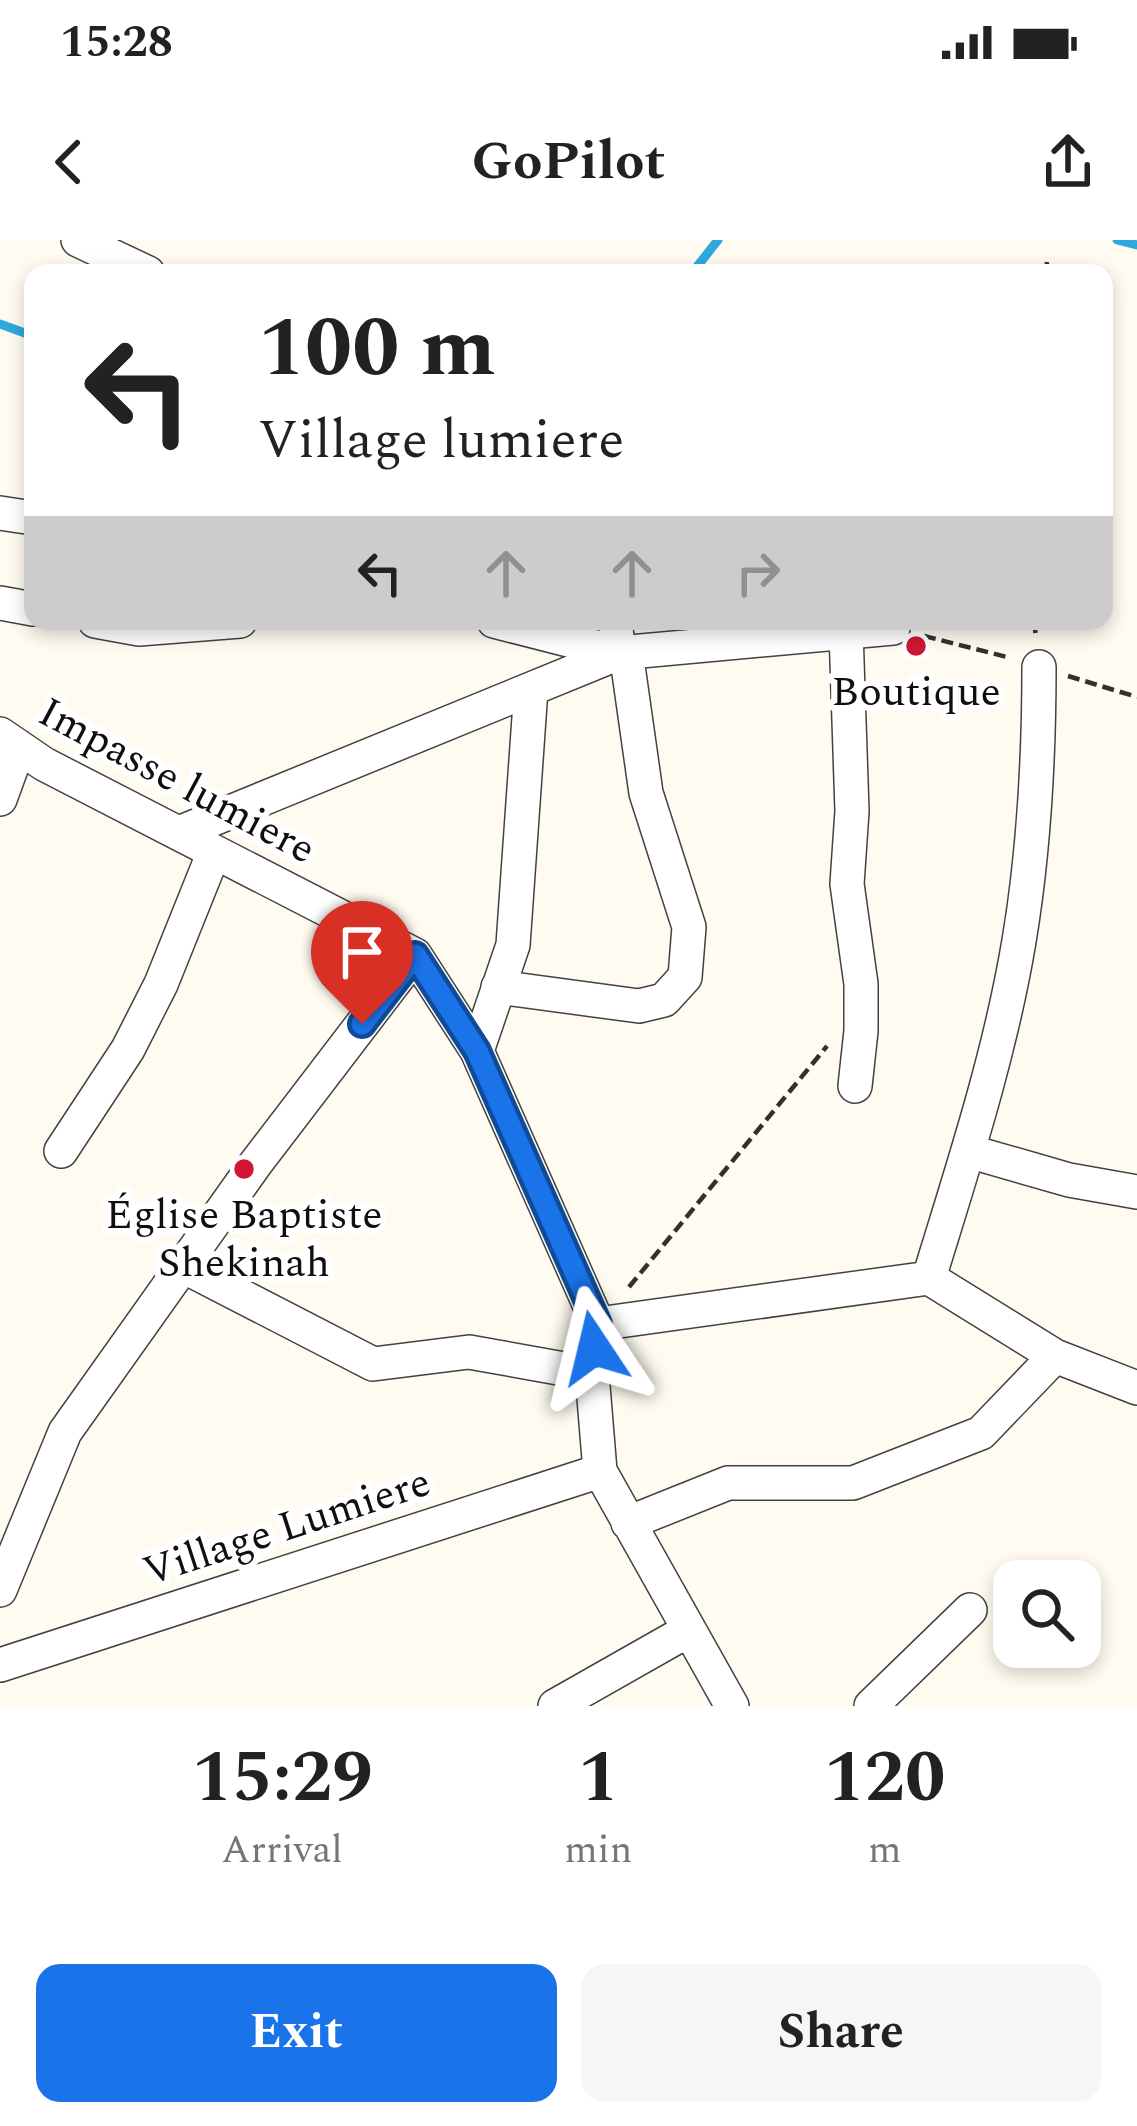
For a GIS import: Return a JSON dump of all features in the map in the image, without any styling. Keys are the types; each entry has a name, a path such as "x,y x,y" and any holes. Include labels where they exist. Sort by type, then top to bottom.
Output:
{"street":[{"path":"78,240 129,264"},
{"path":"548,630 620,642 861,630"},
{"path":"845,631 852,811 847,884 861,984 855,1086"},
{"path":"178,833 531,689 620,642"},
{"path":"498,987 639,1006 664,1000 686,977 689,927 646,793 620,642"},
{"path":"929,1278 968,1151 1019,942 1040,750 1039,667"},
{"path":"477,1051 513,945 531,689"},
{"path":"0,799 9,741"},
{"name":"Impasse lumiere","path":"9,741 44,764 415,955"},
{"path":"61,1151 136,1033 214,852"},
{"path":"0,1590 65,1432 182,1266 415,955 477,1051 598,1324 592,1374 599,1471 732,1706"},
{"path":"968,1151 1070,1180 1137,1192"},
{"path":"182,1266 373,1364 470,1352 592,1374"},
{"path":"598,1324 929,1278 1055,1356 1137,1388"},
{"path":"628,1523 728,1483 853,1483 981,1433 1055,1356"},
{"name":"Village Lumiere","path":"0,1665 599,1471"},
{"path":"871,1706 970,1610"},
{"path":"555,1706 688,1630"}],"path":[{"path":"598,1324 831,1041"}],"waterway":[{"path":"699,264 718,240"},
{"path":"1117,240 1137,245"},
{"path":"0,324 24,333"}],"place":[{"name":"Boutique","path":"916,646"},
{"name":"Église Baptiste Shekinah","path":"244,1169"}],"route":[{"path":"362,1024 415,955 477,1051 598,1324 594,1348"}]}
